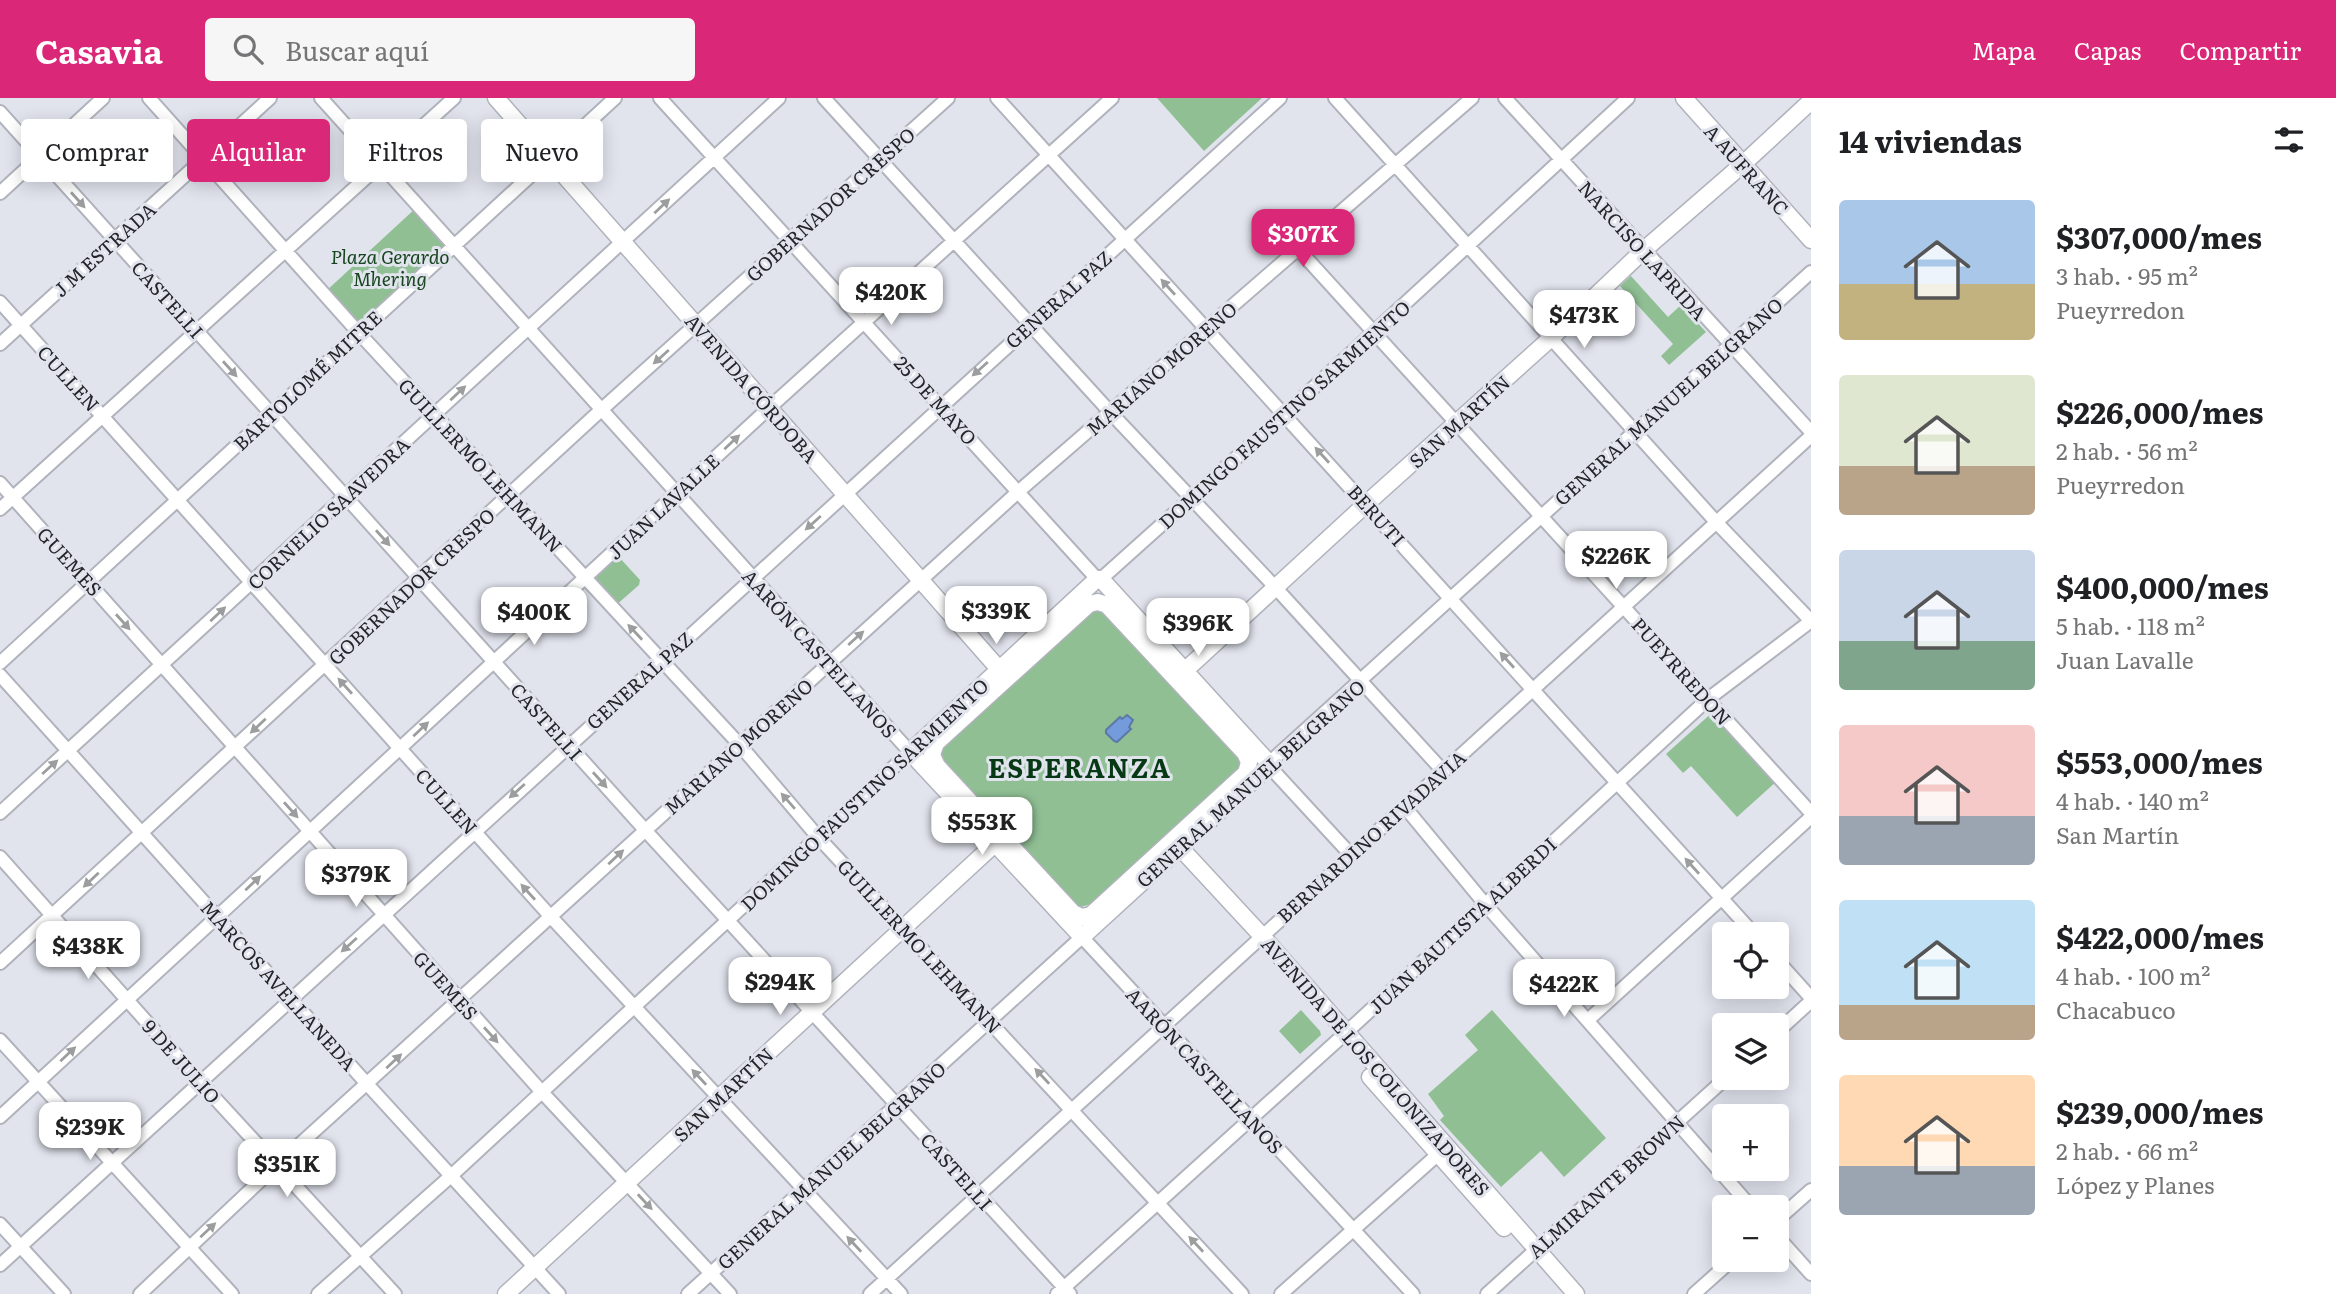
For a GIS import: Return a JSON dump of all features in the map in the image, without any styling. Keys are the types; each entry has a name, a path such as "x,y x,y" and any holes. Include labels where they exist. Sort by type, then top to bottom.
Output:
{"main road":[{"name":"AVENIDA CÓRDOBA","path":"496,98 517,119"},
{"name":"AVENIDA CÓRDOBA","path":"508,98 525,119"},
{"name":"A AUFRANC","path":"1684,98 1811,240"},
{"name":"SAN MARTÍN","path":"1180,675 1551,338 1645,249 1811,101"},
{"name":"AVENIDA CÓRDOBA","path":"576,182 1007,670"},
{"name":"DOMINGO FAUSTINO SARMIENTO","path":"936,743 1099,579"},
{"name":"25 DE MAYO","path":"1099,579 1245,753 1248,768"},
{"name":"DOMINGO FAUSTINO SARMIENTO","path":"910,752 1089,604 1098,602 1107,605"},
{"name":"25 DE MAYO","path":"1107,605 1269,764"},
{"name":"AARÓN CASTELLANOS","path":"936,743 932,755 937,766 1082,937"},
{"name":"AARÓN CASTELLANOS","path":"910,752 1073,913"},
{"name":"GENERAL MANUEL BELGRANO","path":"1073,913 1082,917 1091,915 1269,764"},
{"name":"GENERAL MANUEL BELGRANO","path":"1082,937 1173,848 1248,768"},
{"name":"SAN MARTÍN","path":"506,1294 998,841"},
{"name":"AVENIDA DE LOS COLONIZADORES","path":"1173,848 1258,940 1532,1252 1576,1294"},
{"name":"AVENIDA DE LOS COLONIZADORES","path":"1532,1252 1563,1294"}],"street":[{"path":"80,119 103,98"},
{"name":"GUILLERMO LEHMANN","path":"149,98 187,139"},
{"name":"J M ESTRADA","path":"247,119 270,98"},
{"name":"AARÓN CASTELLANOS","path":"321,98 344,123"},
{"path":"431,119 454,98"},
{"name":"BARTOLOMÉ MITRE","path":"592,119 615,98"},
{"name":"25 DE MAYO","path":"660,98 1099,579"},
{"name":"CORNELIO SAAVEDRA","path":"0,813 779,98"},
{"path":"824,98 1443,771"},
{"name":"GOBERNADOR CRESPO","path":"0,963 601,410 948,98"},
{"name":"BERUTI","path":"997,98 1743,922"},
{"name":"JUAN LAVALLE","path":"0,1117 772,405 1112,98"},
{"name":"GENERAL PAZ","path":"0,1265 940,405 1280,98"},
{"path":"1335,98 1717,523 1811,621"},
{"name":"MARIANO MORENO","path":"140,1294 278,1164 1019,491 1472,98"},
{"name":"NARCISO LAPRIDA","path":"1506,98 1811,434"},
{"name":"DOMINGO FAUSTINO SARMIENTO","path":"1099,579 1285,414 1628,98"},
{"name":"CASTELLI","path":"0,112 21,135"},
{"name":"J M ESTRADA","path":"0,344 187,173"},
{"path":"0,193 21,174"},
{"name":"CASTELLI","path":"63,182 568,745 979,1195 1063,1292"},
{"name":"GUILLERMO LEHMANN","path":"225,182 358,332 739,744 818,837 1242,1294"},
{"path":"0,509 361,182"},
{"name":"AARÓN CASTELLANOS","path":"397,182 910,752"},
{"name":"BARTOLOMÉ MITRE","path":"0,663 523,182"},
{"name":"PUEYRREDON","path":"1299,250 1811,815"},
{"name":"GENERAL MANUEL BELGRANO","path":"1269,764 1811,271"},
{"name":"CULLEN","path":"0,302 551,917 901,1294"},
{"name":"BERNARDINO RIVADAVIA","path":"870,1294 1717,523 1811,434"},
{"name":"GUEMES","path":"0,483 541,1091 730,1294"},
{"name":"JUAN BAUTISTA ALBERDI","path":"1063,1292 1708,699 1811,621"},
{"name":"MARCOS AVELLANEDA","path":"0,675 559,1294"},
{"name":"DOMINGO FAUSTINO SARMIENTO","path":"318,1294 452,1175 910,752"},
{"name":"25 DE MAYO","path":"1269,764 1351,855"},
{"path":"1404,806 1485,904 1741,1195"},
{"path":"1588,1020 1811,815"},
{"name":"9 DE JULIO","path":"0,857 394,1294"},
{"name":"AARÓN CASTELLANOS","path":"1082,937 1413,1294"},
{"name":"GENERAL MANUEL BELGRANO","path":"688,1294 1082,937"},
{"path":"1789,974 1811,1000 1789,1021"},
{"path":"0,1040 232,1294"},
{"name":"ALMIRANTE BROWN","path":"1487,1294 1713,1090"},
{"path":"1281,1294 1442,1150"},
{"path":"1789,1209 1811,1190"},
{"path":"0,1224 64,1294"},
{"path":"1789,1249 1811,1274"},
{"path":"1694,1294 1719,1272"}],"green space":[{"path":"1157,98 1262,98 1204,151"},
{"name":"Plaza Gerardo Mhering","path":"417,207 451,245 359,330 325,292"},
{"path":"1631,276 1668,317 1681,305 1706,332 1669,365 1661,356 1673,344 1620,286"},
{"path":"618,556 640,580 639,585 615,606 596,584 596,575"},
{"path":"1089,608 1102,608 1236,750 1242,761 1238,772 1094,903 1081,907 1074,904 938,756 940,746"},
{"path":"1714,711 1777,781 1737,817 1691,766 1683,773 1666,754"},
{"path":"1301,1010 1321,1035 1300,1054 1279,1031"},
{"path":"1492,1010 1606,1138 1564,1177 1541,1151 1501,1187 1440,1120 1444,1116 1428,1094 1478,1050 1465,1035"}],"water":[{"path":"1127,715 1133,720 1129,727 1131,729 1117,742 1114,741 1106,730 1120,717 1122,719"}],"district":[{"name":"ESPERANZA","path":"1080,766"}]}
